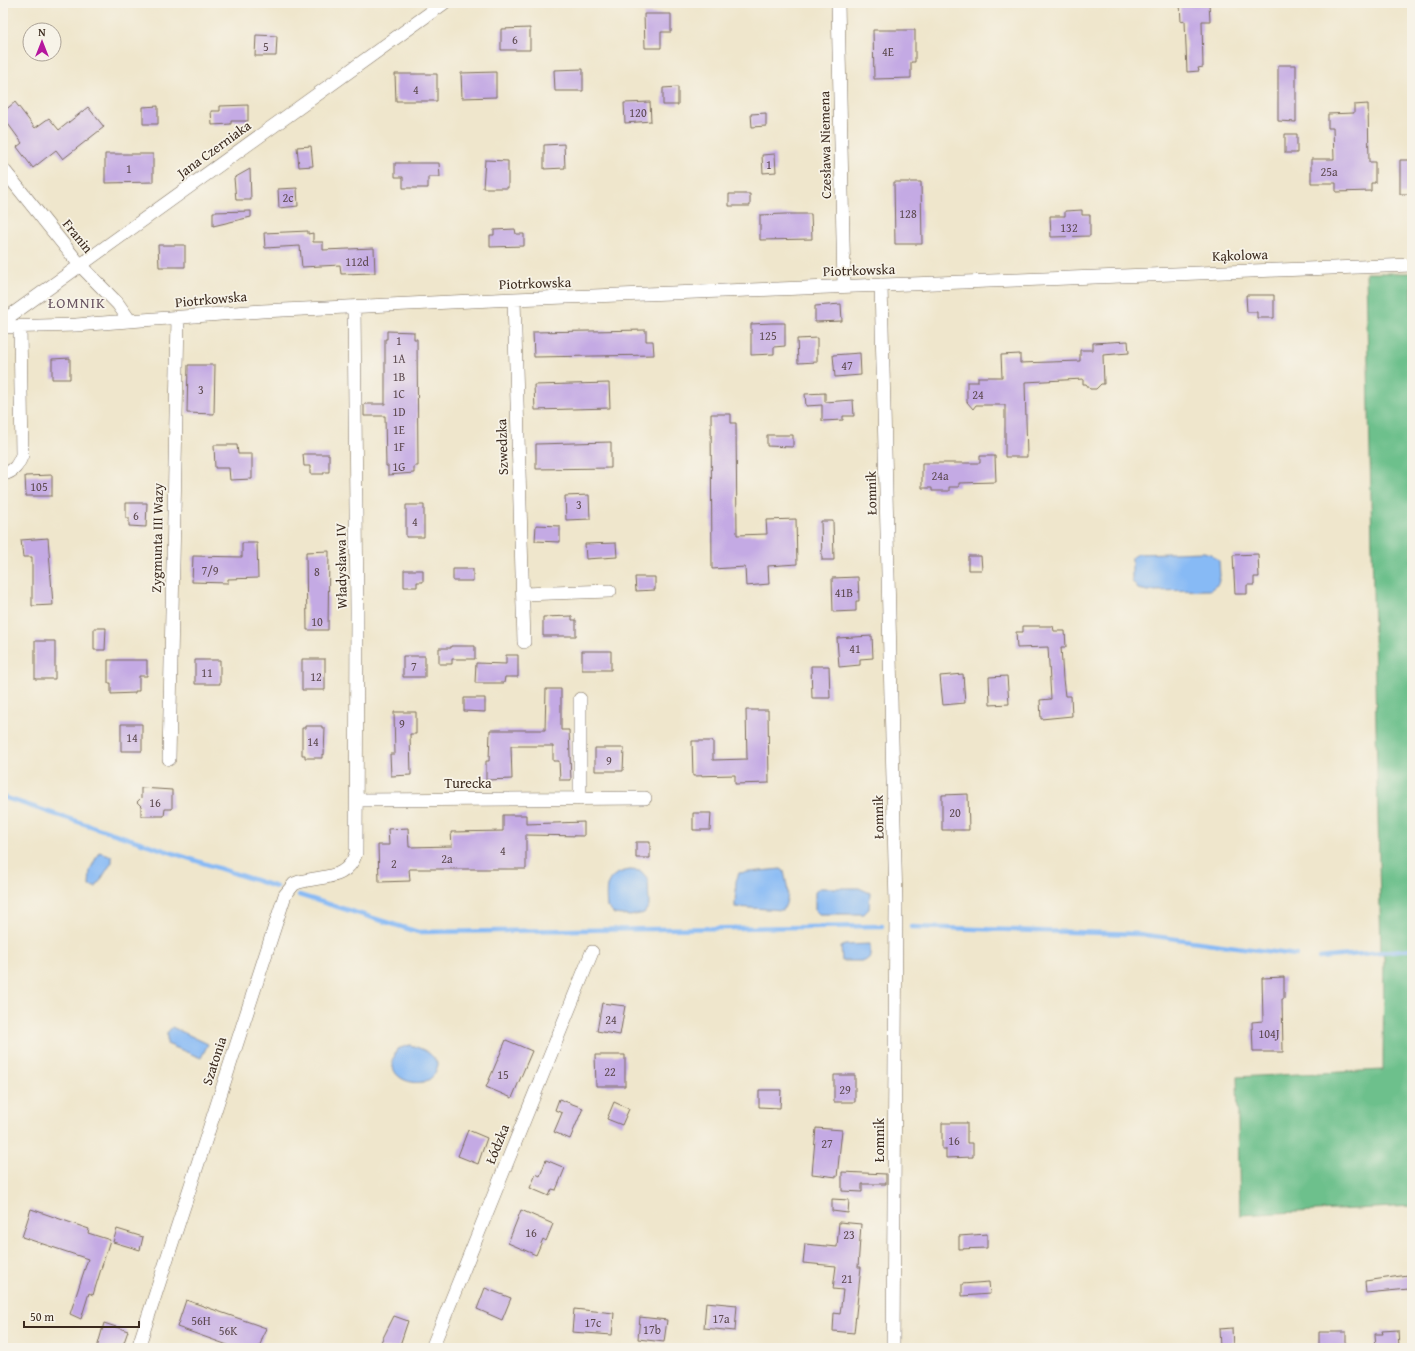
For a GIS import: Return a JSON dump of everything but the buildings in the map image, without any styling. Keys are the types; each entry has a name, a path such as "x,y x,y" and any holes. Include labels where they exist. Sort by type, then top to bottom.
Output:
{"street":[{"name":"Jana Czerniaka","path":"3,321 444,3"},
{"name":"Czesława Niemena","path":"838,3 844,286"},
{"name":"Franin","path":"3,169 80,265 118,304 130,321"},
{"name":"Kąkolowa","path":"1069,278 1412,265"},
{"name":"Piotrkowska","path":"3,327 20,328 262,311 514,299 1069,278"},
{"name":"Łomnik","path":"882,285 896,905 893,1348"},
{"name":"Szwedzka","path":"514,299 524,642"},
{"name":"Władysława IV","path":"354,307 358,611 356,825"},
{"name":"Zygmunta III Wazy","path":"169,759 178,318"},
{"path":"3,474 8,473 18,465 22,455 20,328"},
{"path":"523,594 610,591"},
{"path":"580,699 580,799"},
{"name":"Turecka","path":"357,800 645,798"},
{"name":"Szatonia","path":"138,1348 286,895 294,884 299,882 346,871 353,863 356,853 356,825"},
{"name":"Łódzka","path":"432,1348 592,952"}],"green space":[{"path":"1366,273 1412,273 1412,1206 1240,1215 1237,1077 1383,1070 1384,952 1381,952"}],"water":[{"path":"1204,552 1213,555 1219,561 1220,576 1218,584 1210,590 1148,591 1138,589 1132,581 1132,557 1137,554"},
{"path":"99,852 112,856 112,862 96,887 89,886 90,870"},
{"path":"781,869 784,871 788,891 787,900 783,910 735,907 736,881 739,873"},
{"path":"630,870 641,871 648,879 649,906 644,913 630,916 614,914 607,907 607,887 609,882 616,874"},
{"path":"820,888 859,888 870,893 869,909 864,914 819,914 815,910 815,892"},
{"path":"870,944 870,957 865,961 842,961 841,947 845,945"},
{"path":"172,1027 208,1044 201,1058 167,1044 167,1033"},
{"path":"410,1045 427,1052 436,1061 438,1065 436,1072 430,1079 423,1082 408,1081 402,1079 395,1072 393,1062 397,1049"}],"waterway":[{"path":"3,797 276,887"},
{"path":"299,895 418,932 882,926"},
{"path":"911,927 1139,934 1296,955"},
{"path":"1319,958 1412,949"}],"district":[{"name":"ŁOMNIK","path":"77,302"}]}
